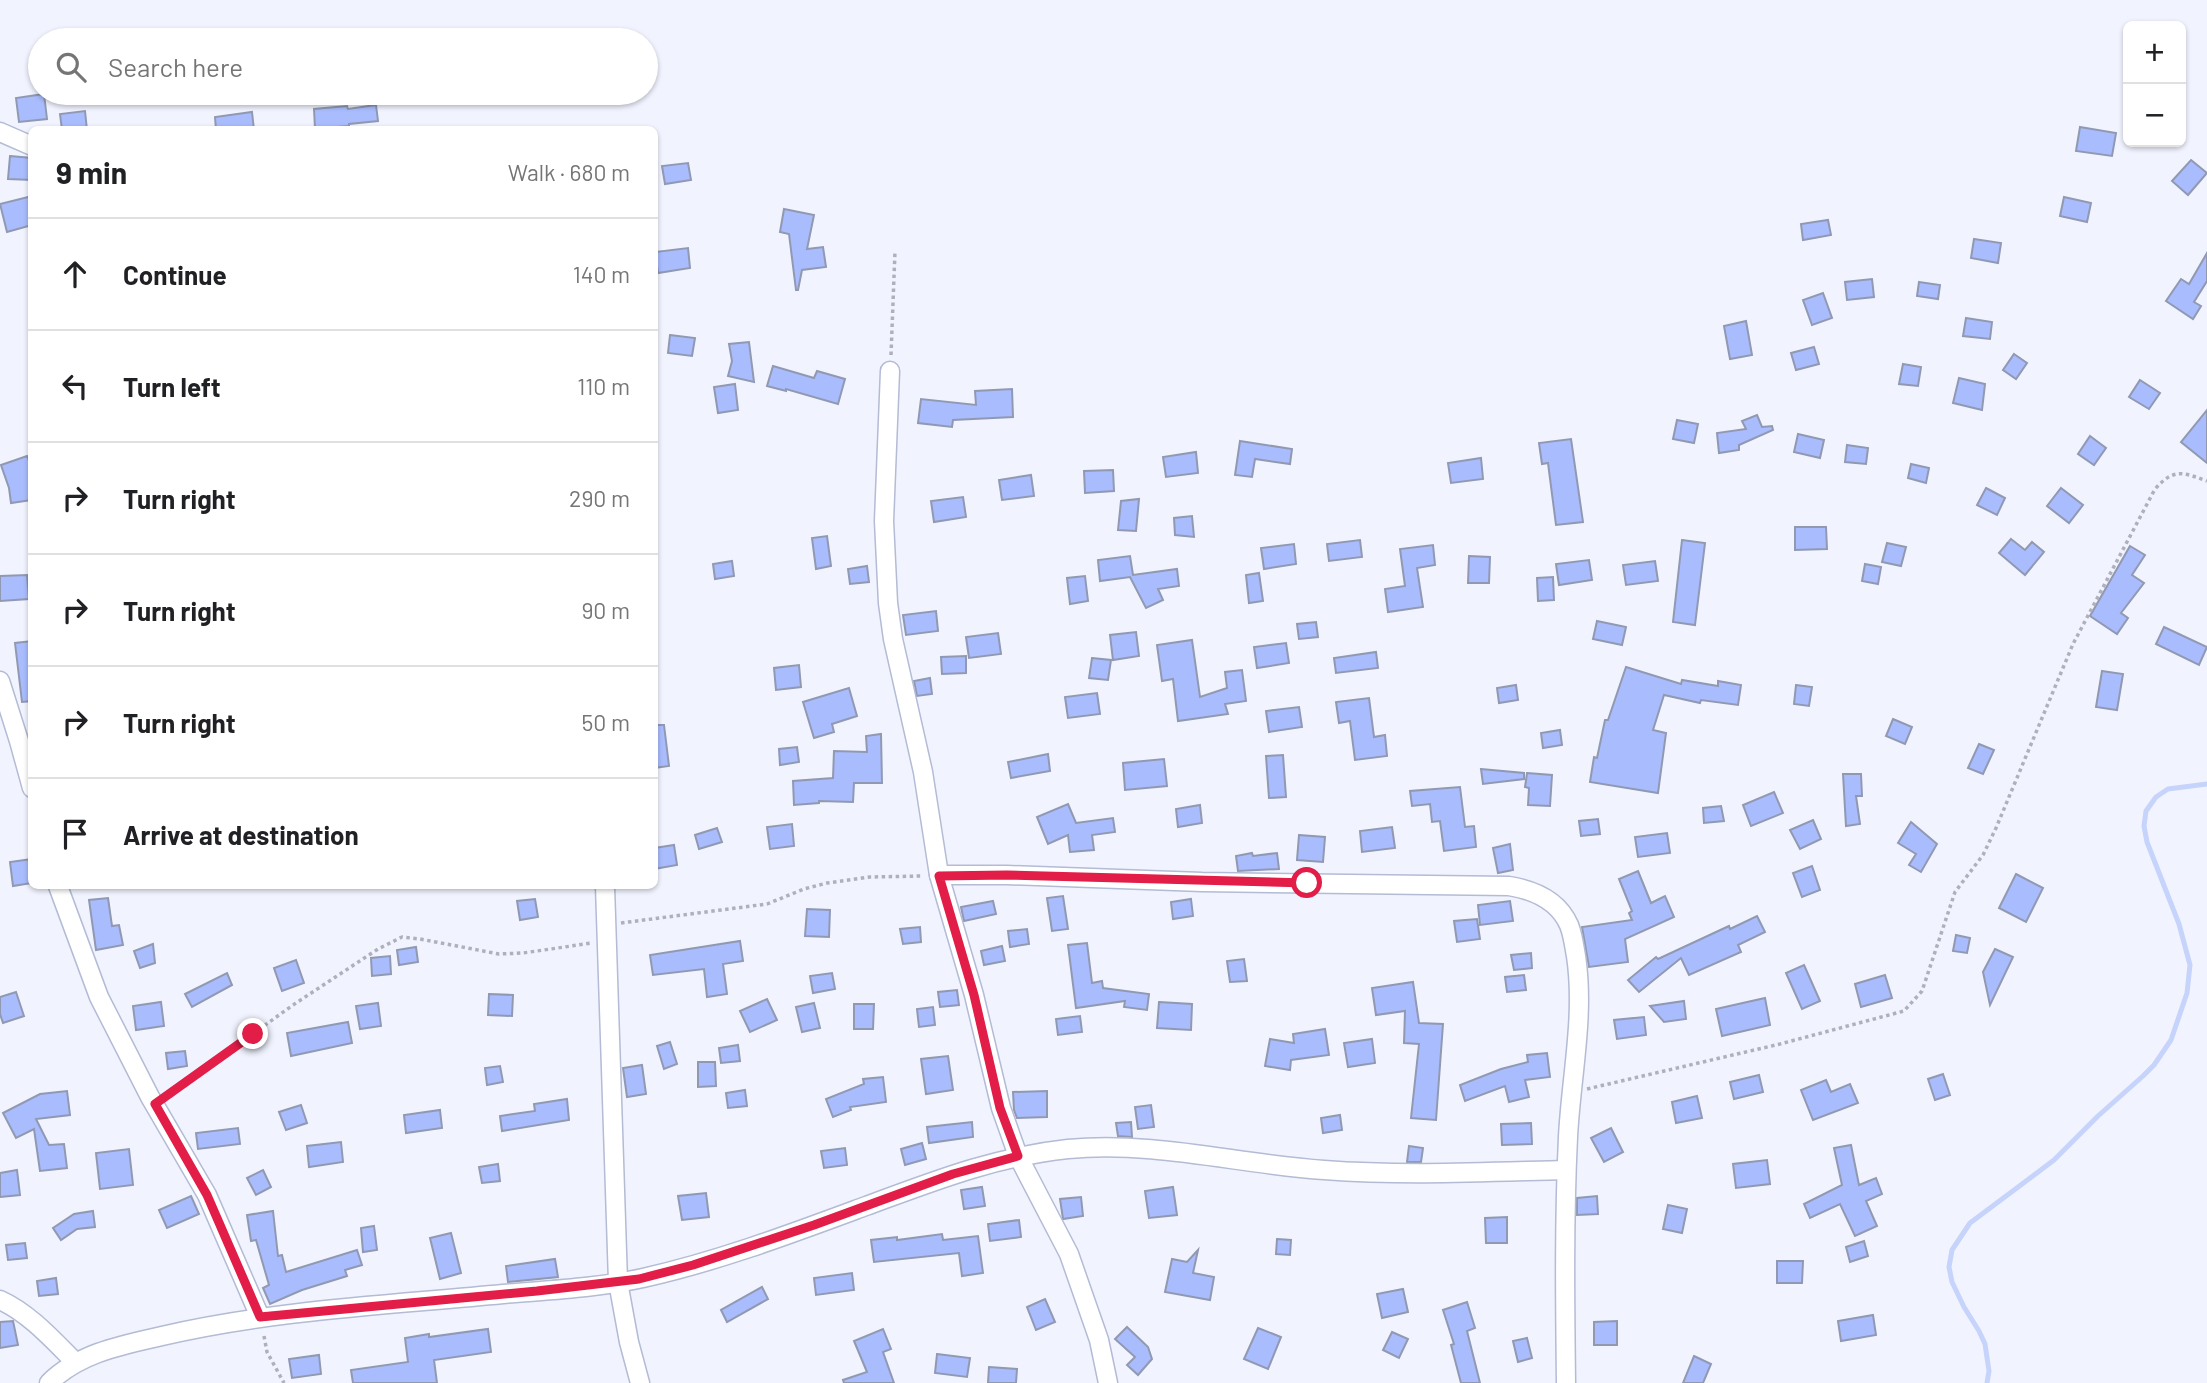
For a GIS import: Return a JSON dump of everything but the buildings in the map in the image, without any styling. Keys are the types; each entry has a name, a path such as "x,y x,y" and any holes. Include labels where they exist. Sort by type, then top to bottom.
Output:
{"street":[{"path":"0,132 28,144"},
{"path":"890,371 884,521 888,604 893,639 923,772 939,876 974,995 1000,1108 1018,1156 1069,1254 1099,1340 1108,1383"},
{"path":"0,681 28,774"},
{"path":"939,876 1007,875 1202,882 1509,886 1536,893 1553,903 1565,917 1573,936 1579,1006 1566,1170 1566,1383"},
{"path":"59,889 99,997 127,1053 207,1195 260,1317"},
{"path":"605,889 618,1282 640,1383"},
{"path":"49,1383 75,1362 107,1350 214,1324 260,1317 618,1282 693,1265 814,1225 953,1174 1018,1156 1070,1149 1127,1146 1335,1171 1407,1173 1566,1170"},
{"path":"0,1300 10,1304 41,1329 75,1362"}],"path":[{"path":"890,371 895,251"},
{"path":"1572,1093 1780,1044 1904,1011 1922,991 1955,892 1987,846 2073,644 2155,489 2165,478 2177,473 2207,481"},
{"path":"155,1104 293,1005 378,949 402,937 499,954 523,953 607,933 767,904 827,883 870,877 939,876"},
{"path":"260,1317 267,1352 284,1383"}],"waterway":[{"path":"1987,1383 1989,1371 1985,1344 1952,1282 1949,1267 1952,1250 1970,1223 2054,1160 2154,1065 2171,1040 2187,993 2190,965 2179,924 2147,842 2144,826 2146,811 2156,797 2168,789 2207,784"}],"route":[{"path":"253,1034 155,1104 207,1195 260,1317 639,1279 693,1265 814,1225 953,1174 1018,1156 1000,1108 974,995 939,876 1007,875 1307,883"}]}
